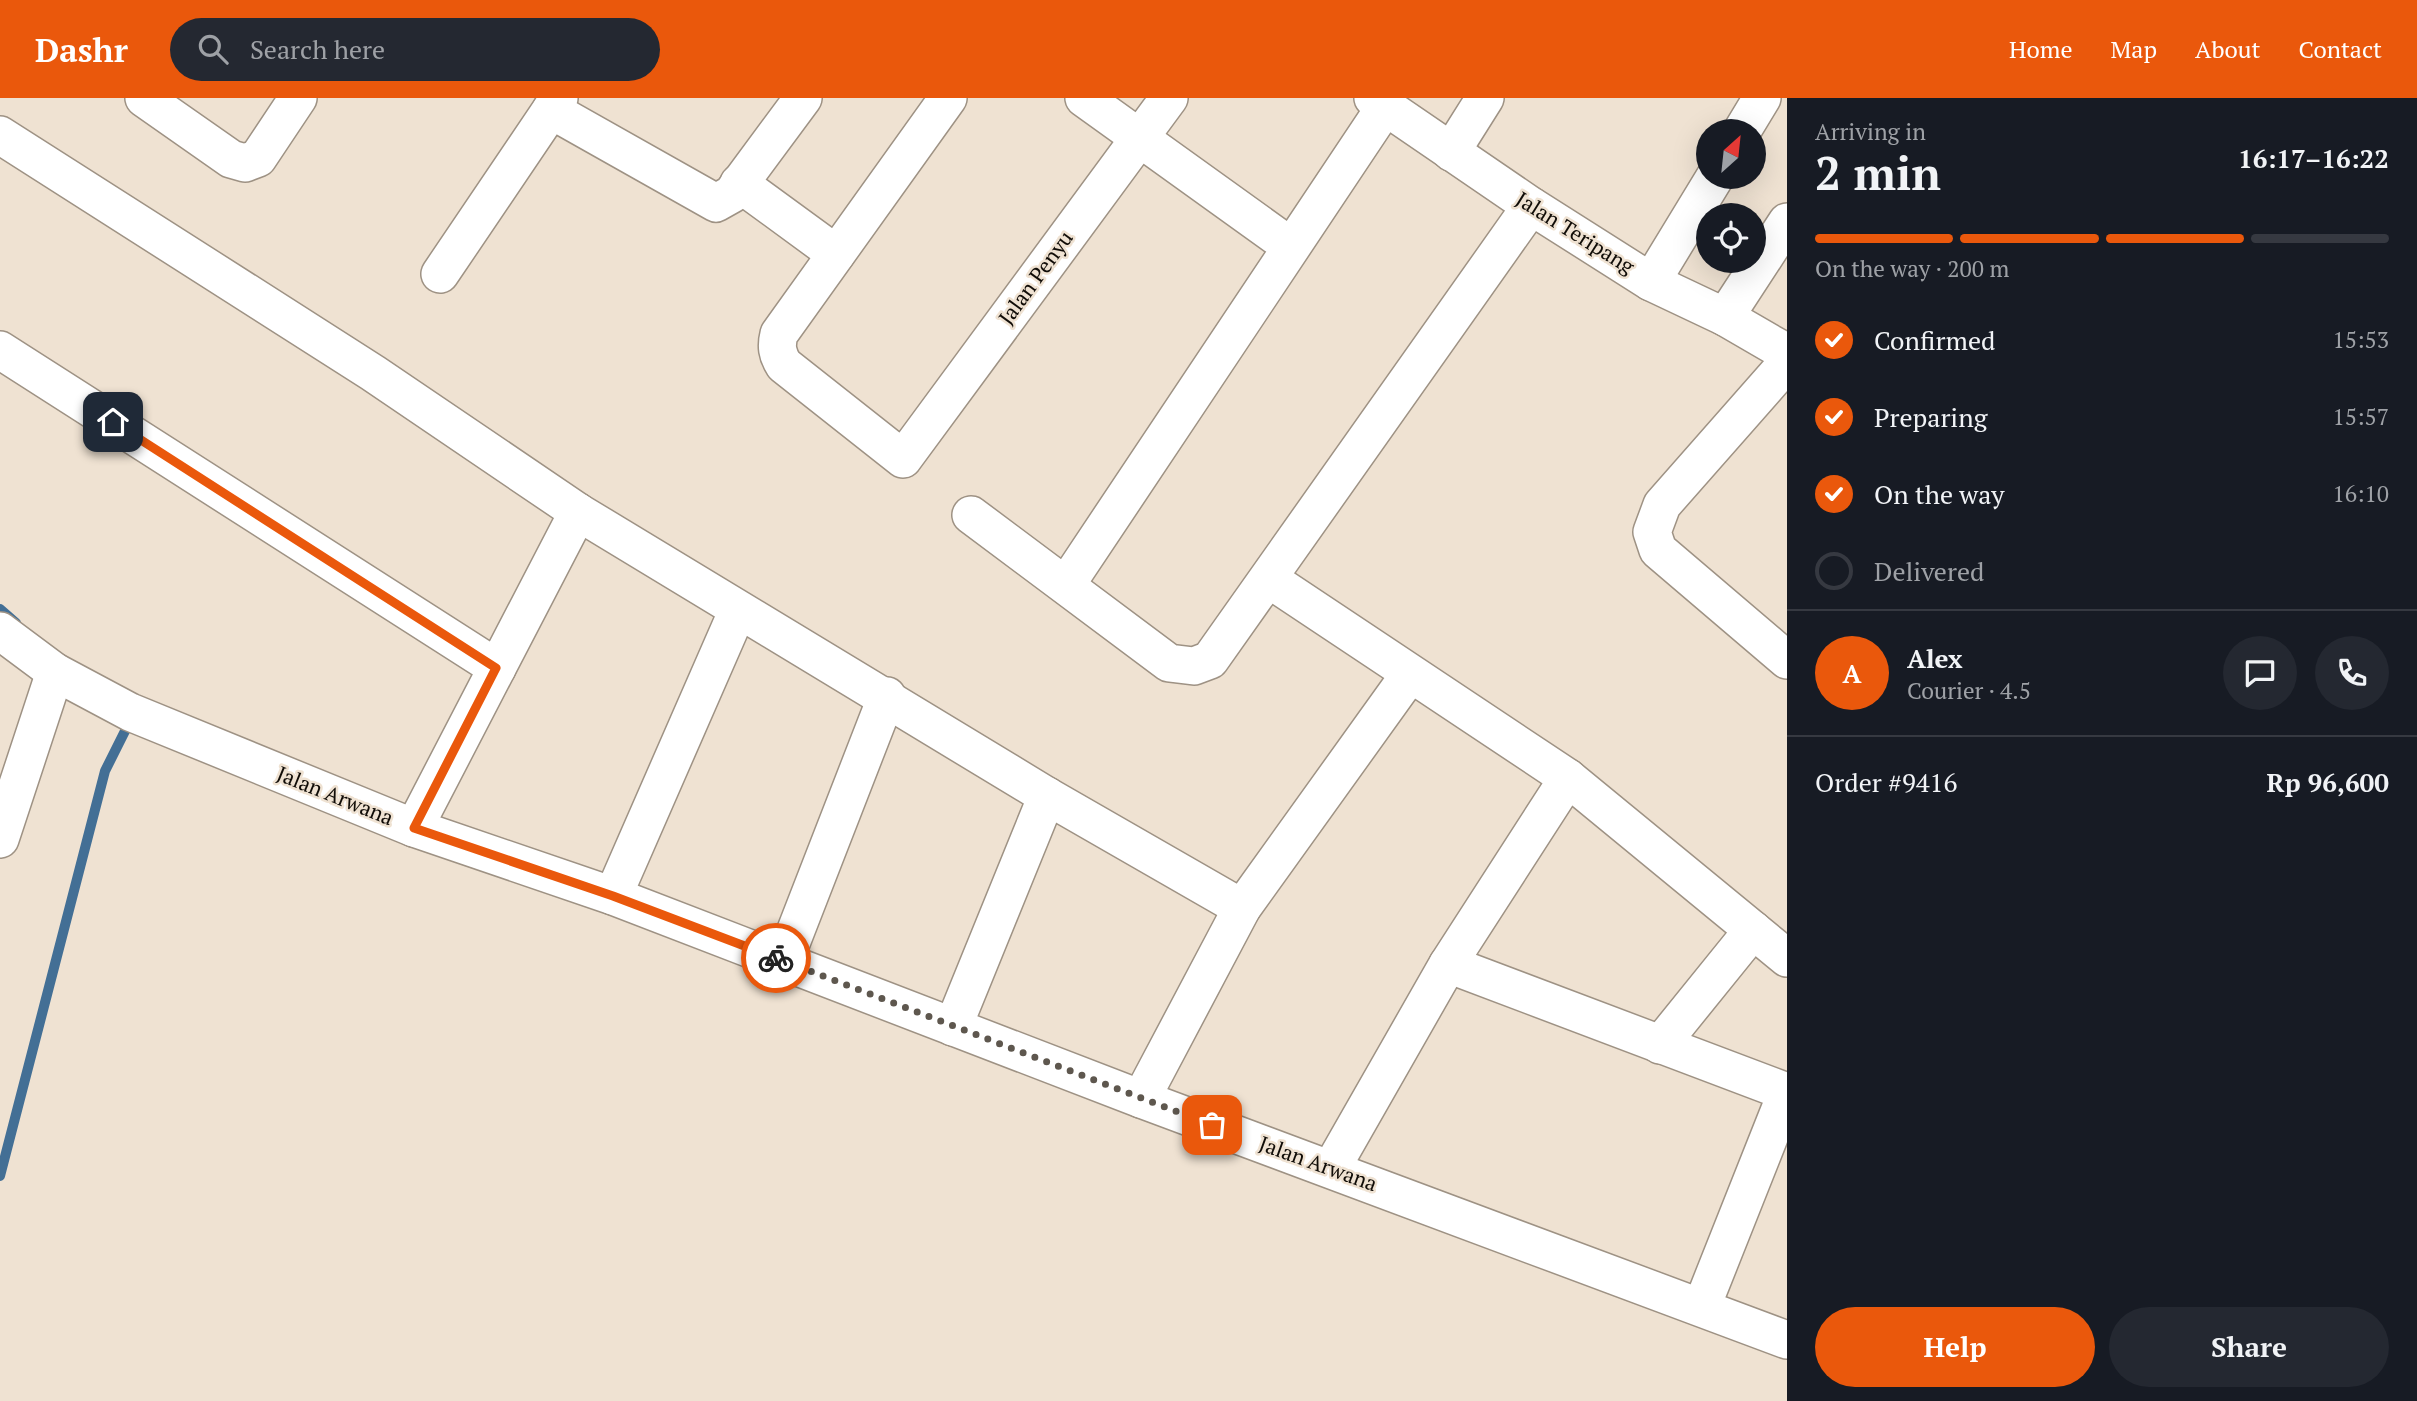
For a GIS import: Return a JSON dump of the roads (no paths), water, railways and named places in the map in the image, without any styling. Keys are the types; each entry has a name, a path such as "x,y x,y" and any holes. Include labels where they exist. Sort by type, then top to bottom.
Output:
{"street":[{"path":"144,98 231,159 245,163 258,158 298,98"},
{"path":"440,274 555,104 711,202 727,199 803,98"},
{"path":"1084,98 1276,236"},
{"name":"Jalan Penyu","path":"836,254 779,334 778,355 784,365 903,459 1169,98"},
{"path":"1451,152 1485,98"},
{"path":"1749,119 1762,98"},
{"path":"739,183 836,254 931,103"},
{"path":"1066,585 1379,103"},
{"name":"Jalan Teripang","path":"1379,103 1531,206 1651,282 1726,317 1787,353"},
{"path":"0,135 373,373 578,512 738,610 887,696 1047,796 1242,908"},
{"path":"1651,282 1708,189"},
{"path":"971,514 1169,663 1183,667 1210,660 1531,206"},
{"path":"1726,317 1787,222"},
{"path":"0,350 496,668"},
{"path":"1787,363 1662,505 1652,532 1658,550 1787,660"},
{"path":"414,828 578,512"},
{"path":"1269,579 1568,778 1787,958"},
{"path":"613,896 738,610"},
{"name":"Jalan Arwana","path":"0,631 55,672 130,712 414,828 613,896 1141,1099 1702,1306 1787,1340"},
{"path":"0,839 55,672"},
{"path":"1141,1099 1242,908 1410,674"},
{"path":"784,961 887,696"},
{"path":"1331,1169 1448,964 1568,778"},
{"path":"953,1027 1047,796"},
{"path":"1660,1045 1753,930"},
{"path":"1448,964 1787,1092 1702,1306"}],"waterway":[{"path":"0,609 16,623"},
{"path":"0,1176 105,771 129,723 133,725"}]}
